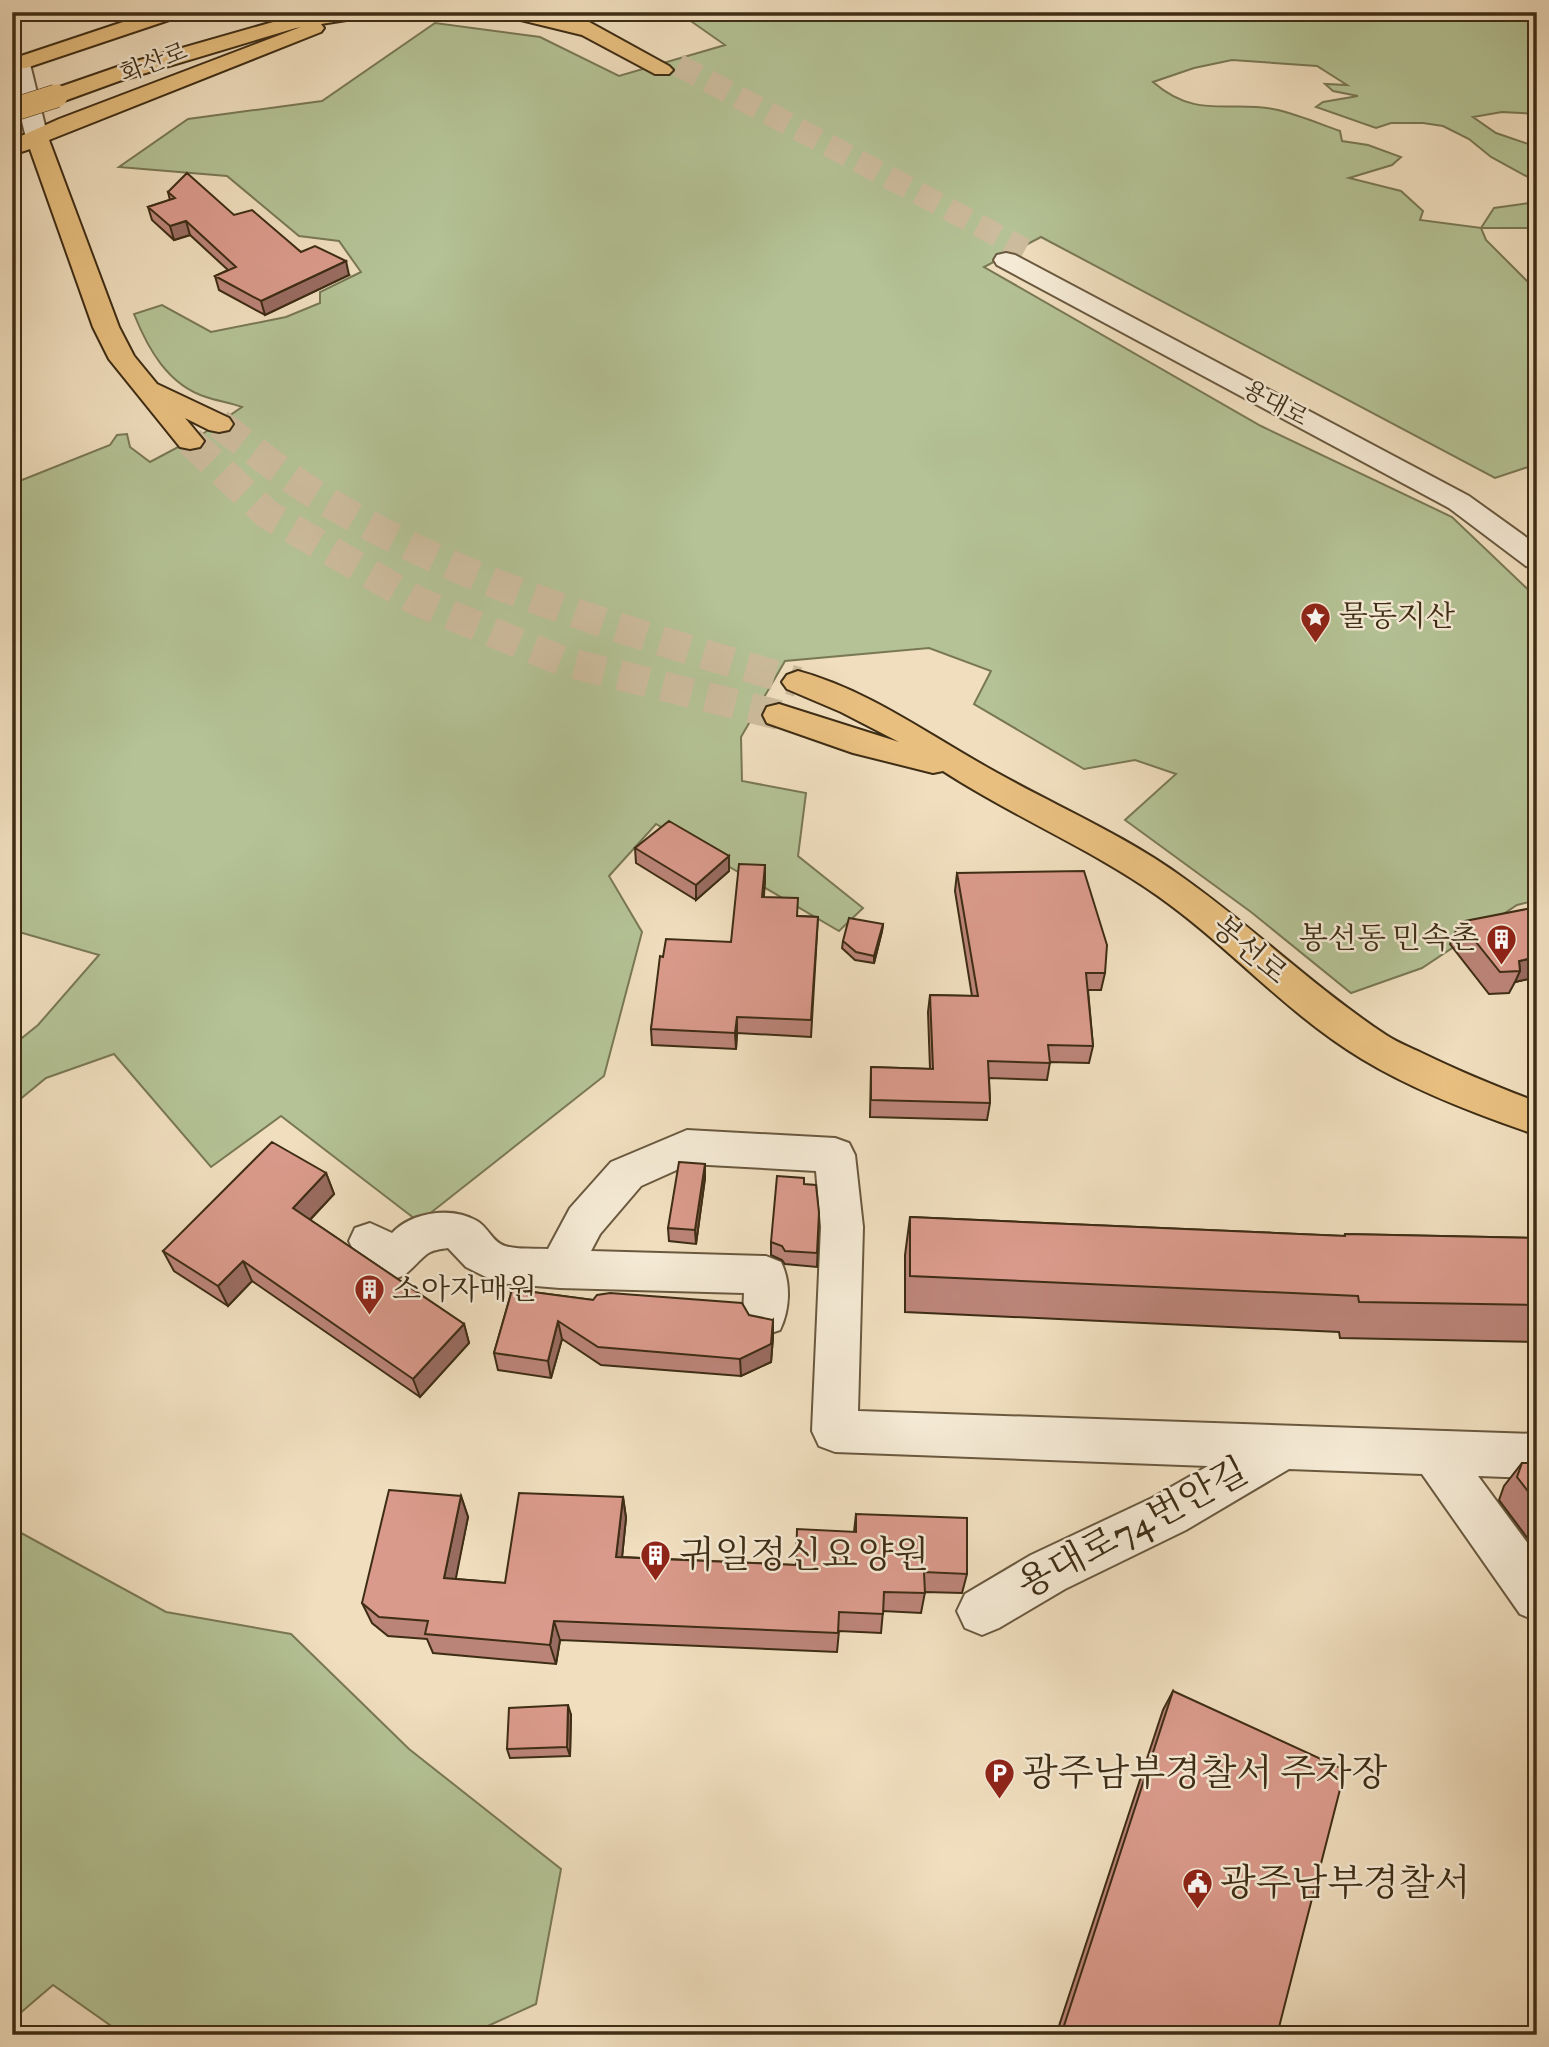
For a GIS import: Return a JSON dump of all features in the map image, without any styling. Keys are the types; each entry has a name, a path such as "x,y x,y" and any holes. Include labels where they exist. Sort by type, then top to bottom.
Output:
{"main road":[{"path":"19,64 174,12"},
{"path":"111,76 296,12"},
{"path":"12,95 111,76 295,22 359,12"},
{"path":"511,12 618,38"},
{"path":"556,12 618,38 670,68"},
{"path":"585,12 618,38"},
{"path":"12,110 54,89 239,17"},
{"path":"611,19 618,38"},
{"name":"화산로","path":"12,148 314,28"},
{"path":"37,138 106,327 122,359 190,441"},
{"path":"148,388 219,424"},
{"path":"798,682 853,704 896,726 966,770"},
{"path":"779,716 865,746 966,770"},
{"name":"봉선로","path":"966,770 1086,834 1171,887 1243,943 1288,984 1375,1048 1457,1088 1537,1119"}],"street":[{"path":"19,64 37,138"},
{"name":"용대로","path":"1537,535 1474,490 1408,452 1015,255 1459,502 1537,560"},
{"path":"560,1269 585,1221 626,1174 687,1147 835,1155 842,1227 835,1431 1537,1455"},
{"path":"370,1241 395,1260 416,1236 448,1230 464,1234 481,1254 498,1264 560,1269 766,1275 765,1317"},
{"name":"용대로74번안길","path":"982,1611 1048,1572 1169,1514 1284,1447"},
{"path":"1433,1451 1537,1597"}],"green space":[{"path":"678,12 1537,12 1537,114 1502,112 1473,117 1496,133 1537,147 1537,182 1491,157 1469,139 1443,126 1391,123 1376,128 1316,107 1323,102 1358,96 1333,91 1325,84 1347,85 1317,66 1232,60 1194,68 1153,82 1169,94 1200,105 1261,107 1294,114 1340,131 1342,141 1368,145 1401,157 1392,165 1349,178 1401,191 1423,211 1420,220 1481,228 1486,240 1537,291 1537,464 1495,478 1041,237 984,267 1261,426 1452,517 1537,598 1537,900 1517,905 1422,968 1351,993 1251,912 1125,820 1176,774 1135,760 1084,769 974,704 991,671 929,648 785,661 741,737 742,781 806,793 798,856 863,908 839,931 656,824 609,876 642,932 604,1076 419,1222 281,1116 211,1167 114,1054 46,1078 12,1106 12,1046 38,1025 99,955 12,930 12,484 110,445 117,435 127,434 130,447 150,462 201,435 242,407 206,397 170,375 153,352 134,314 162,305 211,332 286,317 320,303 320,292 361,272 339,241 299,236 227,176 119,167 188,119 322,101 435,23 540,37 619,76 725,45"},
{"path":"1537,202 1537,228 1481,228 1494,208"},
{"path":"12,1528 166,1612 291,1634 409,1749 561,1869 536,2004 468,2035 124,2035 53,1985 12,2020"}],"building":[{"path":"187,173 234,215 252,210 301,252 315,246 346,261 261,301 215,276 236,267 186,221 170,226 148,207 175,198 168,192"},
{"path":"669,821 729,856 696,885 635,848"},
{"path":"739,864 765,865 762,897 798,898 797,916 818,917 811,1020 737,1017 735,1033 651,1029 660,956 663,957 666,939 731,942"},
{"path":"1084,871 1107,945 1105,973 1086,973 1093,1046 1048,1045 1050,1063 988,1061 990,1103 871,1100 871,1067 933,1069 930,995 978,996 957,873"},
{"path":"1537,907 1537,957 1519,961 1520,971 1500,972 1460,922"},
{"path":"849,918 883,924 874,956 856,952 843,941"},
{"path":"272,1142 326,1173 293,1208 464,1324 413,1379 243,1261 218,1286 163,1251"},
{"path":"679,1162 705,1164 695,1230 668,1228"},
{"path":"777,1176 804,1178 804,1184 816,1185 819,1213 817,1253 785,1251 782,1246 771,1242"},
{"path":"910,1217 1345,1236 1537,1238 1537,1305 1359,1302 1358,1296 910,1276"},
{"path":"510,1289 593,1300 597,1295 610,1293 742,1303 749,1315 773,1320 771,1344 740,1359 598,1347 558,1321 548,1361 494,1353 512,1290"},
{"path":"1522,1463 1537,1463 1537,1503 1517,1477"},
{"path":"389,1490 461,1496 444,1578 505,1583 519,1493 623,1497 616,1557 796,1565 797,1529 856,1532 856,1514 967,1518 967,1574 924,1572 925,1593 884,1592 883,1614 839,1612 838,1633 554,1621 550,1645 425,1634 428,1621 379,1617 362,1603"},
{"name":"광주남부경찰서","path":"1173,1691 1345,1770 1277,2035 1061,2035"},
{"path":"568,1705 567,1747 507,1749 509,1708"}],"tunnel":[{"path":"678,65 1025,250"},
{"path":"219,424 318,496 432,557 491,582 613,626 798,682"},
{"path":"190,441 267,514 417,601 562,661 779,715"}],"place":[{"name":"물동지산","path":"1316,644"},
{"name":"봉선동 민속촌","path":"1502,966"},
{"name":"소아자매원","path":"369,1317"},
{"name":"귀일정신요양원","path":"656,1583"},
{"name":"광주남부경찰서 주차장","path":"999,1801"},
{"name":"광주남부경찰서","path":"1197,1911"}]}
